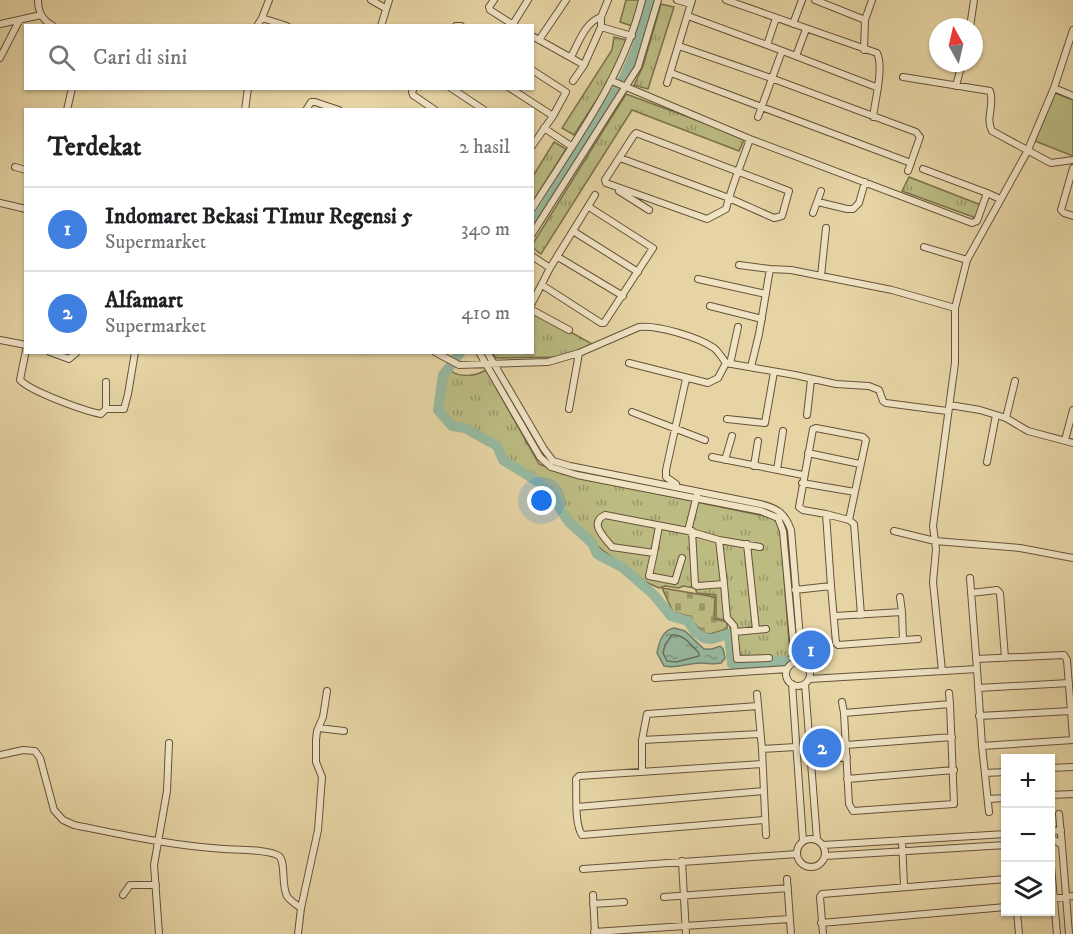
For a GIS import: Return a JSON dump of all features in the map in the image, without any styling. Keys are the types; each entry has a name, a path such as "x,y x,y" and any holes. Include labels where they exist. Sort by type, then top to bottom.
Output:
{"street":[{"path":"38,0 41,15 50,24"},
{"path":"258,24 268,0"},
{"path":"371,0 385,8"},
{"path":"381,24 389,0"},
{"path":"494,0 489,7 490,10 512,24"},
{"path":"515,24 528,0"},
{"path":"539,40 566,0"},
{"path":"573,81 584,65 601,27 601,17 608,0"},
{"path":"534,206 613,82 632,36 642,0"},
{"path":"534,231 638,67 658,0"},
{"path":"667,82 692,2 677,0"},
{"path":"726,0 877,53 880,72 873,117"},
{"path":"793,24 802,0"},
{"path":"814,0 865,20"},
{"path":"864,50 865,20 872,0"},
{"path":"971,18 974,0"},
{"path":"0,24 41,15"},
{"path":"688,16 876,87"},
{"path":"571,57 588,26 601,17"},
{"path":"262,18 281,24"},
{"path":"767,45 776,18"},
{"path":"0,57 19,21"},
{"path":"601,27 632,36"},
{"path":"796,56 806,29"},
{"path":"942,671 933,582 936,549 933,526 955,363 955,308 967,260 1027,152 1054,88 1073,30"},
{"path":"534,37 584,65"},
{"path":"679,46 919,134 908,171"},
{"path":"758,117 782,51"},
{"path":"534,70 566,90 553,116 534,142"},
{"path":"956,86 960,72"},
{"path":"671,73 911,163"},
{"path":"903,77 990,91 992,97 990,128 1027,152 1051,164 1073,160"},
{"path":"613,82 750,138 972,223 977,221 987,193"},
{"path":"1054,88 1073,96"},
{"path":"67,108 72,90"},
{"path":"245,108 248,90"},
{"path":"413,90 413,95 432,108"},
{"path":"454,90 481,108"},
{"path":"513,90 553,116"},
{"path":"307,108 311,102 333,108"},
{"path":"544,128 572,146"},
{"path":"620,158 729,198 774,218 782,216 789,191 636,133 620,158 606,180 606,183 649,210"},
{"path":"610,185 707,219 726,209 750,138"},
{"path":"15,167 24,169"},
{"path":"1073,168 1061,210 1073,216"},
{"path":"922,169 1000,199"},
{"path":"818,202 853,209 858,203 865,182"},
{"path":"813,213 821,191"},
{"path":"534,299 594,195"},
{"path":"0,203 24,209"},
{"path":"542,285 601,323 606,322 638,272 653,247 589,207"},
{"path":"821,276 826,228"},
{"path":"573,231 638,272"},
{"path":"924,248 967,260"},
{"path":"534,257 550,268"},
{"path":"558,257 623,296"},
{"path":"739,265 791,270 892,290 955,308"},
{"path":"751,367 770,269"},
{"path":"698,279 766,294"},
{"path":"710,306 762,319"},
{"path":"534,311 569,330"},
{"path":"438,354 459,365 548,362 579,353 639,327 649,326 695,339 715,349 728,364 836,384 869,386 879,390 886,403 980,410 1006,418 1028,430 1073,443"},
{"path":"629,363 701,383 714,382 728,364 738,327"},
{"path":"0,340 24,345"},
{"path":"569,409 579,353"},
{"path":"25,354 21,367 22,382 44,394 97,414 101,414 106,409 124,409 135,354"},
{"path":"55,354 68,359 75,354"},
{"path":"479,354 540,457 551,467 682,488"},
{"path":"488,354 553,461 569,469 697,495 772,507 785,515 791,530 797,590 799,662"},
{"path":"727,419 765,423 774,372"},
{"path":"686,379 666,477 697,495 760,511 777,518 783,531 799,662 810,669 807,682 812,761 820,842 825,855"},
{"path":"807,415 811,380"},
{"path":"1006,418 1015,381"},
{"path":"106,382 106,409"},
{"path":"632,412 705,440"},
{"path":"1065,440 1073,412"},
{"path":"987,462 996,415"},
{"path":"849,520 866,442 863,437 813,429 803,475 800,509 849,520 854,524 861,615"},
{"path":"777,470 783,431"},
{"path":"725,460 732,436"},
{"path":"754,466 758,441"},
{"path":"808,453 860,464"},
{"path":"712,457 803,475"},
{"path":"802,483 855,492"},
{"path":"697,495 690,531 695,585 701,587 724,584"},
{"path":"826,514 836,643 838,645 918,639"},
{"path":"654,553 612,547 598,530 597,522 605,515 760,547"},
{"path":"659,526 649,576 676,580 682,558"},
{"path":"894,531 935,540 1020,548 1073,558"},
{"path":"719,540 726,613 727,618 734,624 737,659 769,658"},
{"path":"747,544 756,630"},
{"path":"970,578 979,716 989,812"},
{"path":"789,591 831,586"},
{"path":"971,593 997,590 1000,593 1005,658"},
{"path":"900,597 903,640"},
{"path":"835,616 902,612"},
{"path":"735,632 766,629"},
{"path":"976,658 1064,655 1067,660 1073,739 982,746"},
{"path":"655,678 787,669 799,662"},
{"path":"787,669 786,675 792,684 803,841"},
{"path":"792,684 798,686 807,682 977,669"},
{"path":"978,688 1069,683"},
{"path":"298,934 301,908 318,830 322,777 316,762 319,728 327,691"},
{"path":"757,693 766,835"},
{"path":"842,702 849,804 853,811 951,805 956,800 949,693"},
{"path":"844,713 950,704"},
{"path":"642,772 642,740 646,715 758,706"},
{"path":"979,716 1071,711"},
{"path":"319,728 344,731"},
{"path":"642,740 760,734"},
{"path":"846,745 952,737"},
{"path":"159,934 154,866 167,791 170,743"},
{"path":"762,749 796,747"},
{"path":"0,755 22,750 35,751 54,810 63,820 74,825 178,845 257,851 278,855 283,865 283,881 288,897 301,908"},
{"path":"812,761 847,757"},
{"path":"762,764 579,776 576,779 577,807 582,835 765,820"},
{"path":"1055,768 1073,767"},
{"path":"847,779 954,770"},
{"path":"985,773 1001,772"},
{"path":"577,807 764,792"},
{"path":"1055,795 1073,794"},
{"path":"988,799 1001,798"},
{"path":"1057,934 1063,897 1059,814"},
{"path":"1055,830 1060,830"},
{"path":"825,855 1001,834"},
{"path":"825,855 819,865 808,867 801,864 796,854 803,841 810,838 820,842 1001,845"},
{"path":"1055,840 1062,845"},
{"path":"902,845 904,886"},
{"path":"583,870 796,854"},
{"path":"682,861 686,934"},
{"path":"1052,862 1063,897 1069,934"},
{"path":"787,879 791,934"},
{"path":"823,934 820,897 822,894 1001,879"},
{"path":"123,895 130,885 156,885"},
{"path":"664,897 788,888"},
{"path":"593,895 594,933 790,919"},
{"path":"593,904 624,902"},
{"path":"821,923 1001,907"},
{"path":"1017,916 1019,934"}],"green space":[{"path":"626,0 640,0 632,26 620,22"},
{"path":"661,4 674,7 648,89 634,85 643,66"},
{"path":"614,37 626,40 612,76 574,135 562,128 612,50"},
{"path":"1055,93 1073,100 1073,156 1035,141"},
{"path":"626,94 745,138 739,151 632,110 541,254 534,249 534,242"},
{"path":"554,142 566,149 534,200 534,174"},
{"path":"909,177 981,205 976,218 902,191"},
{"path":"534,312 594,345 560,357 496,358 493,354 534,354"},
{"path":"486,370 539,464 564,474 773,518 780,526 790,655 785,659 735,661 729,621 716,618 716,595 697,593 695,588 665,586 659,588 648,583 601,549 565,512 555,494 532,475 505,459 498,444 466,425 453,423 440,409 445,375 451,371 459,375 469,375"},
{"path":"662,588 715,597 714,619 727,622 727,629 710,634 703,633 688,616 673,612"}],"water":[{"path":"674,628 685,631 704,649 720,646 725,658 718,664 664,666 657,653 659,645 664,634"}],"waterway":[{"path":"534,224 624,78 636,50 651,0"},
{"path":"459,354 443,375 438,410 452,426 465,428 497,446 503,460 537,481 554,496 569,522 592,543 597,554 622,567 654,595 671,616 688,621 695,632 704,638 712,639 729,634 732,664 785,661"}],"place":[{"name":"Indomaret Bekasi TImur Regensi 5","path":"811,650"},
{"name":"Alfamart","path":"822,748"}]}
